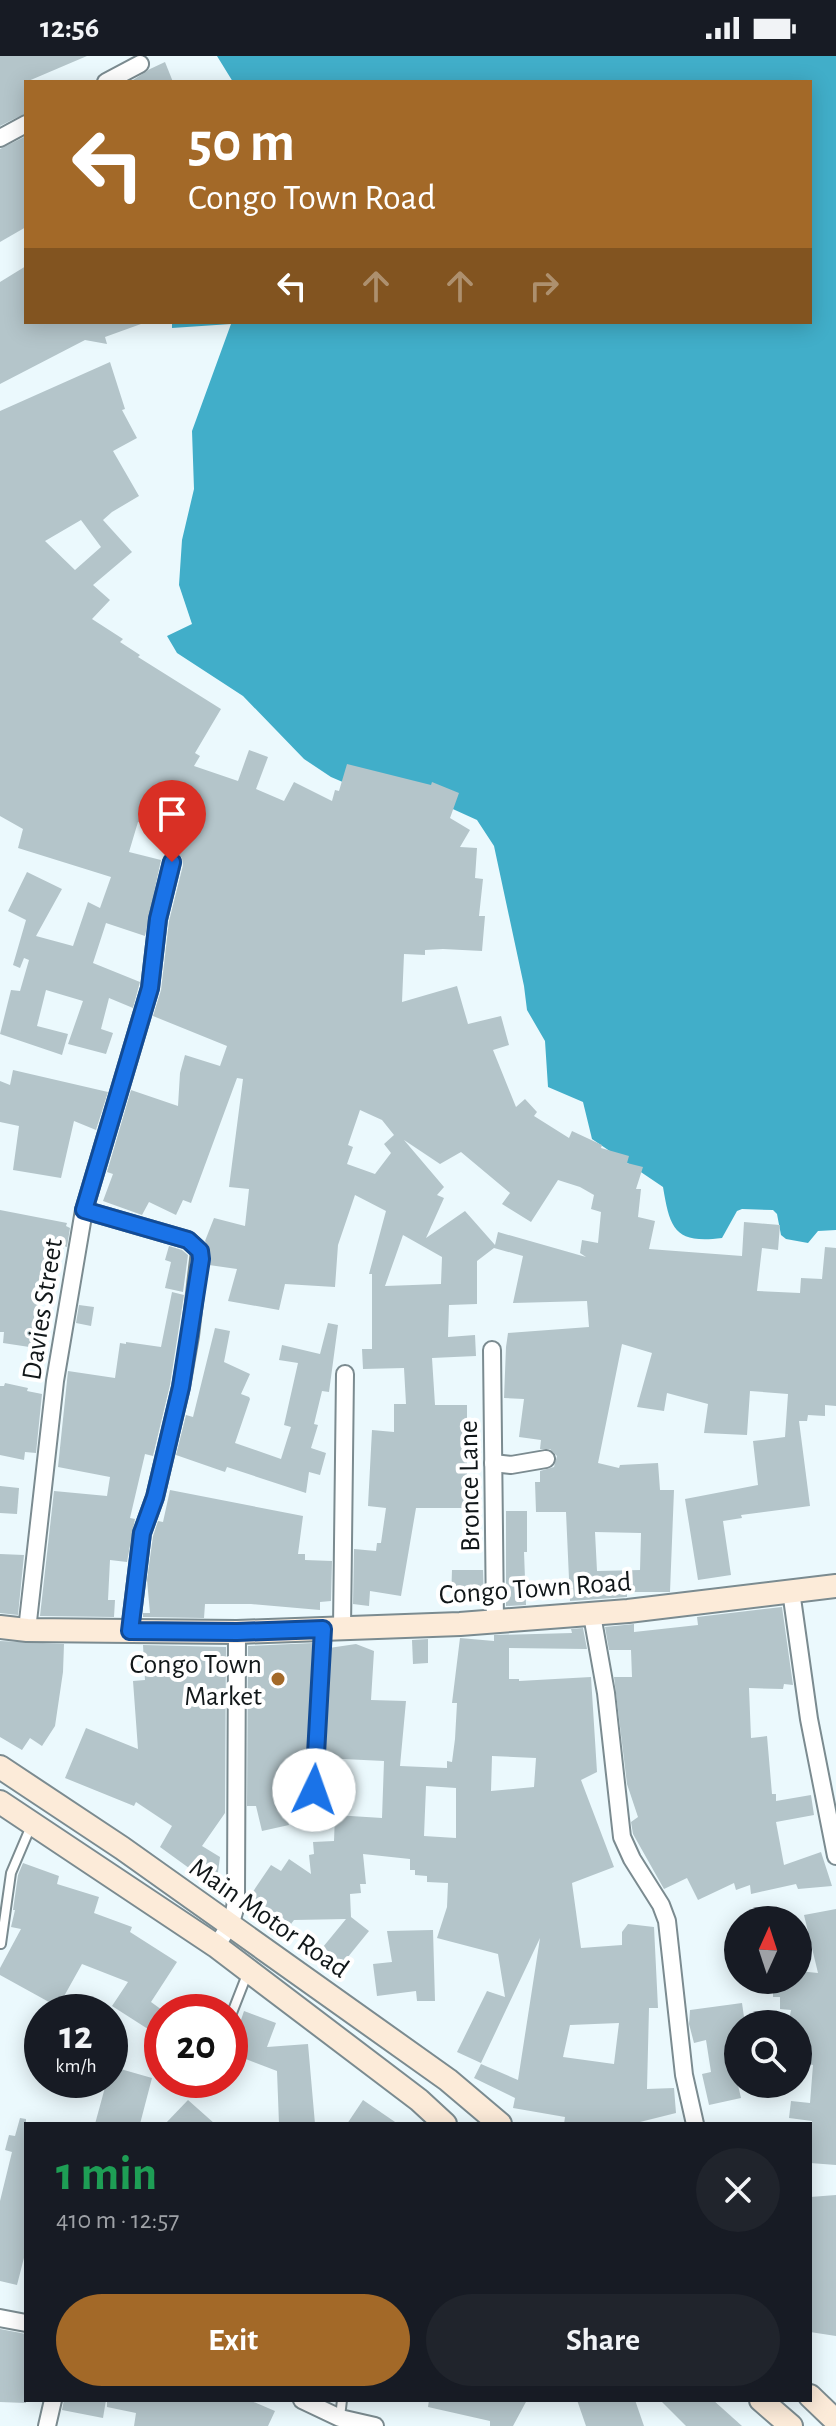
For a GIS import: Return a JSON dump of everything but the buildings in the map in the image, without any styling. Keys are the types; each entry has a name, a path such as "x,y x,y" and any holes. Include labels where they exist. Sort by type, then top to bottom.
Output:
{"main road":[{"name":"Congo Town Road","path":"0,1627 27,1630 237,1632 495,1622 592,1615 836,1586"},
{"name":"Main Motor Road","path":"0,1767 122,1848 448,2080 498,2122"},
{"name":"Main Motor Road","path":"0,1802 216,1946 419,2100 443,2122"},
{"path":"812,2398 836,2421"},
{"path":"763,2402 791,2426"}],"street":[{"path":"110,80 140,64"},
{"path":"0,138 24,125"},
{"name":"Davies Street","path":"27,1630 55,1381 84,1210 150,988 158,919 172,862"},
{"path":"84,1210 188,1240 200,1251 201,1259 190,1336 155,1497 142,1533 130,1631"},
{"name":"Bronce Lane","path":"492,1350 495,1622"},
{"path":"332,1628 345,1374"},
{"path":"493,1463 511,1465 546,1459"},
{"path":"791,1591 809,1719 836,1856"},
{"path":"592,1615 606,1693 622,1837 667,1921 684,2075 695,2122"},
{"path":"216,1946 235,1914 237,1632"},
{"path":"0,2318 24,2323"},
{"path":"47,2426 53,2402"},
{"path":"306,2402 340,2418 375,2426"}],"lane":[{"path":"314,1790 332,1628"},
{"path":"1,1944 11,1873 33,1822"},
{"path":"239,1994 248,1971"},
{"path":"340,2418 342,2402"}],"water":[{"path":"217,56 836,56 836,1230 818,1231 808,1243 786,1239 781,1235 777,1214 773,1210 742,1209 737,1211 722,1238 694,1238 678,1230 672,1223 663,1187 592,1139 583,1102 548,1087 545,1041 527,1010 494,846 477,820 444,805 380,798 331,777 304,759 243,696 177,653 167,636 192,624 179,585 182,540 194,489 192,431 231,324 812,324 812,80 232,80"},
{"path":"172,324 231,324 172,328"}],"place":[{"name":"Congo Town Market","path":"278,1679"}],"route":[{"path":"172,862 158,919 150,988 84,1210 188,1240 196,1245 201,1259 181,1387 155,1497 142,1533 130,1631 323,1629 314,1790"}]}
